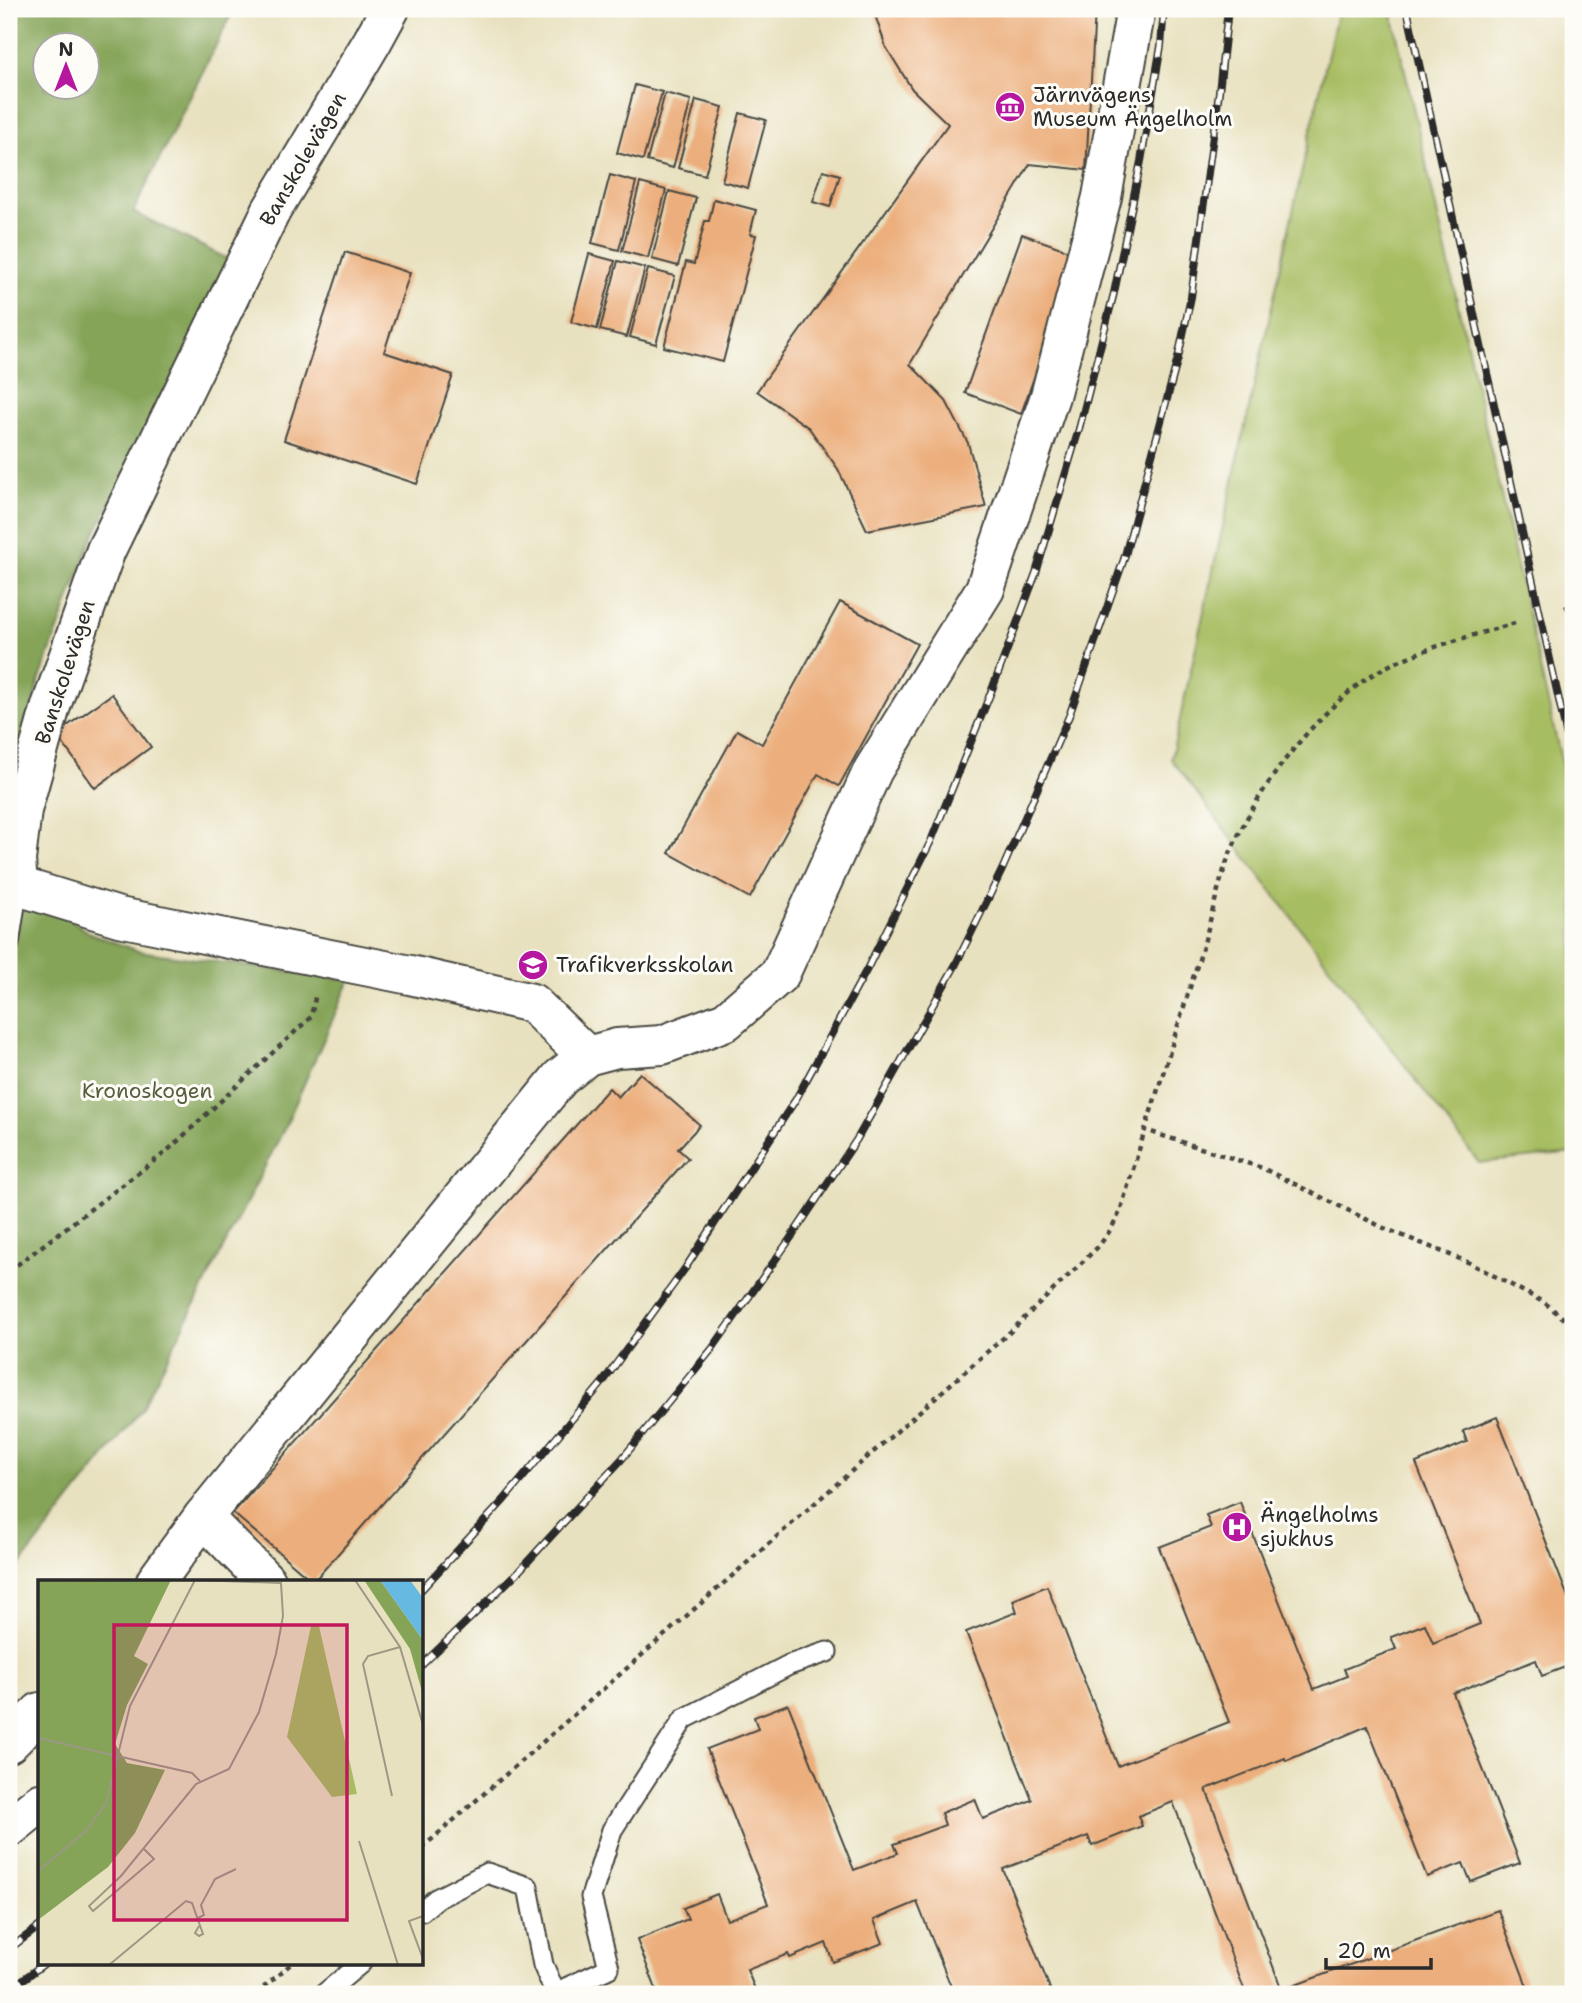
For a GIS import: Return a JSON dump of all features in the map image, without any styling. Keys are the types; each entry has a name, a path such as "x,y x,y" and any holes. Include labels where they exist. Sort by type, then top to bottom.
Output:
{"street":[{"name":"Banskolevägen","path":"13,885 22,810 51,706 106,550 271,211 390,9"},
{"path":"157,1580 203,1517 560,1078 587,1056 617,1048 662,1045 726,1021 780,974 873,770 985,589 1050,396 1102,197 1136,9"},
{"path":"13,885 119,917 410,975 531,1003 587,1056"},
{"path":"203,1517 265,1580"},
{"path":"9,1743 38,1714"},
{"path":"9,1828 38,1805"}],"lane":[{"path":"9,944 13,885"},
{"path":"424,1909 436,1899 488,1873 528,1887 542,1965 556,1993 608,1968 591,1897 612,1830 684,1719 789,1665 827,1652"},
{"path":"324,1994 359,1965"}],"path":[{"path":"1565,608 1573,604"},
{"path":"424,1846 1010,1332 1091,1255 1111,1230 1120,1212 1204,944 1228,858 1269,781 1298,744 1331,709 1364,680 1409,656 1515,623"},
{"path":"9,1271 166,1152 312,1017 323,958"},
{"path":"1145,1130 1262,1168 1384,1228 1470,1263 1545,1303 1573,1326"},
{"path":"256,1994 290,1965"}],"green space":[{"path":"9,9 234,9 133,212 234,262 91,541 37,687 23,746 9,785"},
{"path":"1338,9 1391,9 1573,813 1573,1153 1479,1163 1171,759"},
{"name":"Kronoskogen","path":"9,822 10,833 61,913 90,933 138,951 350,980 285,1127 141,1410 9,1579"}],"building":[{"path":"873,9 1095,9 1086,170 1030,164 910,364 946,401 968,443 986,507 867,530 838,469 809,428 757,391 948,124 912,89 886,47"},
{"path":"635,85 662,92 643,160 617,153"},
{"path":"665,93 691,100 673,168 647,161"},
{"path":"696,100 723,107 705,175 678,168"},
{"path":"740,113 766,120 748,188 722,181"},
{"path":"823,170 840,175 830,207 813,202"},
{"path":"610,175 636,182 619,250 592,243"},
{"path":"640,183 666,190 648,258 622,251"},
{"path":"669,191 696,198 678,266 652,259"},
{"path":"714,199 756,210 750,234 756,235 723,362 664,347 686,262 694,264 705,221 709,221"},
{"path":"1022,234 1078,254 1021,414 965,393"},
{"path":"345,252 410,273 384,352 453,375 417,484 284,440"},
{"path":"589,254 615,261 597,329 571,322"},
{"path":"618,261 645,268 627,337 600,330"},
{"path":"648,269 675,276 656,344 630,337"},
{"path":"840,602 917,644 839,786 818,774 750,898 669,853 737,730 762,744"},
{"path":"112,694 151,747 95,788 56,734"},
{"path":"640,1073 700,1125 678,1149 688,1158 315,1580 311,1580 233,1513 609,1088 618,1097"},
{"path":"1497,1417 1573,1610 1573,1664 1542,1676 1536,1660 1453,1693 1520,1863 1471,1882 1463,1863 1427,1877 1367,1726 1286,1761 1285,1758 1206,1789 1282,1990 1498,1910 1530,1994 1246,1994 1173,1802 1138,1816 1142,1826 1092,1846 1088,1836 1003,1869 1052,1994 954,1994 917,1902 874,1920 883,1943 833,1962 826,1943 790,1958 788,1954 747,1970 757,1994 658,1994 637,1940 688,1919 683,1908 717,1894 727,1920 768,1904 707,1749 758,1729 754,1717 788,1704 854,1870 898,1853 894,1844 945,1825 941,1813 975,1799 983,1819 1032,1800 966,1632 1017,1612 1013,1600 1047,1586 1118,1766 1229,1722 1159,1547 1211,1527 1206,1515 1240,1502 1314,1689 1347,1676 1344,1669 1396,1649 1391,1637 1425,1624 1433,1643 1480,1624 1416,1463 1467,1442 1463,1431"}],"railway":[{"path":"424,1587 504,1500 603,1382 686,1267 796,1099 867,969 931,841 1036,573 1079,429 1114,293 1141,161 1161,46 1164,9"},
{"path":"424,1663 519,1571 621,1460 712,1349 857,1139 955,966 1002,870 1069,716 1124,559 1178,358 1191,297 1228,9"},
{"path":"1407,9 1573,764"},
{"path":"9,1949 38,1927"},
{"path":"9,1990 42,1965"}],"place":[{"name":"Järnvägens Museum Ängelholm","path":"1010,107"},
{"name":"Trafikverksskolan","path":"533,965"},
{"name":"Ängelholms sjukhus","path":"1237,1527"}]}
